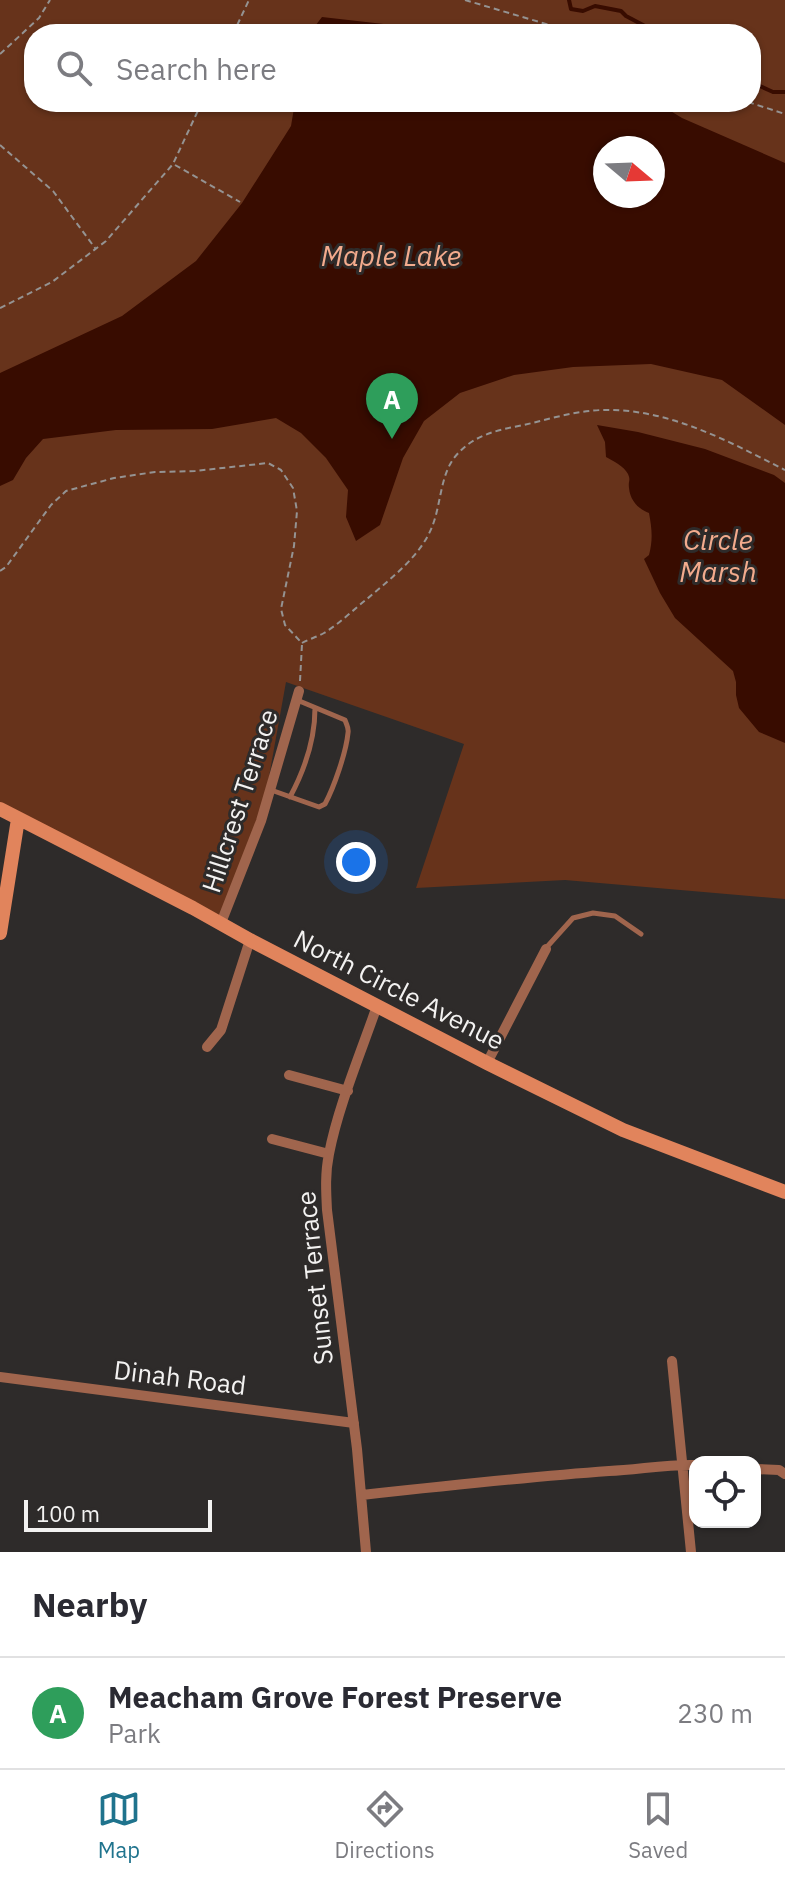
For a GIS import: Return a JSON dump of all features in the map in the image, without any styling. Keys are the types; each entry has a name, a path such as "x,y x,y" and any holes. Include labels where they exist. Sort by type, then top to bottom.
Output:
{"street":[{"name":"Hillcrest Terrace","path":"221,923 270,790 297,695"},
{"name":"North Circle Avenue","path":"0,809 487,1063 623,1130 785,1192"},
{"path":"0,933 18,819"},
{"path":"207,1047 221,1030 250,940"},
{"path":"487,1063 546,949"},
{"name":"Sunset Terrace","path":"366,1552 354,1423 327,1210 326,1177 329,1154 377,1006"},
{"path":"289,1075 348,1091"},
{"path":"272,1139 329,1154"},
{"path":"672,1361 691,1552"},
{"name":"Dinah Road","path":"0,1377 354,1423"},
{"path":"362,1495 532,1476 689,1465"},
{"path":"761,1469 779,1470 785,1474"}],"lane":[{"path":"270,790 319,807 325,804 340,763 349,730 345,720 315,708 297,695"},
{"path":"290,797 308,755 315,728 315,708"},
{"path":"546,949 573,918 593,913 615,916 641,934"}],"path":[{"path":"32,24 50,0"},
{"path":"238,24 249,0"},
{"path":"465,0 546,24"},
{"path":"0,54 24,32"},
{"path":"761,106 785,114"},
{"path":"0,308 52,282 106,241 173,164 197,112"},
{"path":"0,145 56,194 95,249"},
{"path":"173,164 240,202"},
{"path":"302,643 348,615 420,549 432,529 453,459 487,433 581,412 637,413 662,417 717,436 785,470"},
{"path":"0,571 51,505 66,491 114,478 155,472 268,463 281,470 293,488 297,511 294,546 281,609 285,625 302,643 297,695"}],"shaded area":[{"path":"0,0 785,0 785,899 565,880 416,888 464,744 286,682 261,821 221,923 0,807"}],"water":[{"path":"322,17 384,24 317,24"},
{"name":"Maple Lake","path":"293,112 672,112 785,163 785,425 722,380 651,364 573,367 514,375 460,393 424,421 403,458 380,525 356,541 346,517 348,490 326,458 301,433 276,418 212,429 116,430 43,439 26,458 13,480 0,486 0,373 122,316 196,261 242,203 291,126"},
{"name":"Circle Marsh","path":"597,425 705,449 774,475 785,483 785,743 759,732 739,708 733,671 675,618 660,593 644,559 649,555 651,544 649,513 633,500 626,471 606,457 605,442"}],"waterway":[{"path":"569,0 571,9 583,11 595,6 621,11 641,24"},
{"path":"761,87 773,92 785,92"}],"place":[{"name":"Meacham Grove Forest Preserve","path":"392,439"}]}
